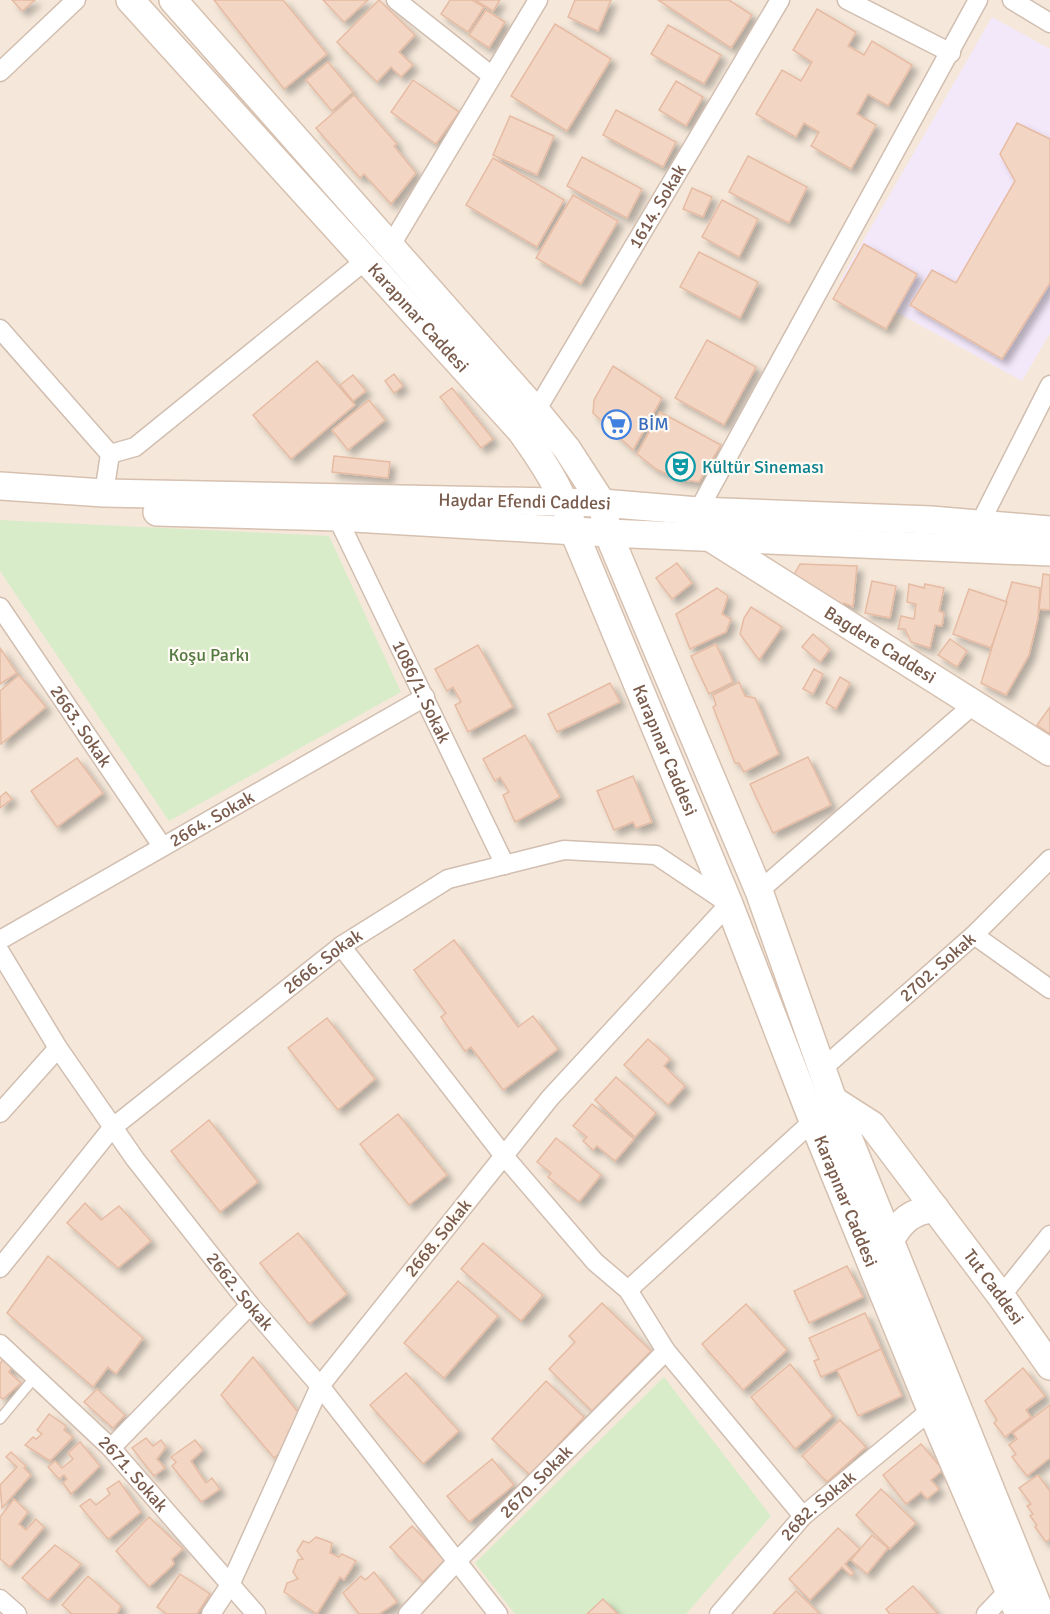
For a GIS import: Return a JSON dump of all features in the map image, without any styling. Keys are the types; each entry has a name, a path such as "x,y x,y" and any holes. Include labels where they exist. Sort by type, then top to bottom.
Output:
{"main road":[{"name":"Karapınar Caddesi","path":"130,0 520,431 543,461 566,503 574,532 729,904 813,1121 931,1410 1014,1602"},
{"name":"Karapınar Caddesi","path":"174,0 536,411 567,449 602,503 608,533 759,891 833,1100 1041,1614"},
{"name":"Haydar Efendi Caddesi","path":"0,486 104,493 602,503 698,511 932,520 1050,530"},
{"name":"Haydar Efendi Caddesi","path":"0,505 83,510 337,517 574,532 1050,552"},
{"name":"Bagdere Caddesi","path":"710,537 1050,752"},
{"name":"Tut Caddesi","path":"833,1100 872,1125 1001,1296 1050,1366"},
{"path":"890,1242 898,1225 909,1215 936,1208"}],"street":[{"path":"0,72 76,0"},
{"path":"396,0 492,76"},
{"path":"391,245 538,0"},
{"path":"847,0 951,53"},
{"path":"698,511 978,0"},
{"path":"1012,0 1050,23"},
{"name":"1614. Sokak","path":"536,411 773,2"},
{"path":"110,454 135,447 366,260"},
{"path":"0,329 110,454"},
{"path":"979,525 1050,386"},
{"path":"104,493 110,454"},
{"name":"1086/1. Sokak","path":"337,517 505,865"},
{"name":"2663. Sokak","path":"0,607 162,846"},
{"name":"2664. Sokak","path":"0,940 425,697"},
{"path":"759,891 973,705"},
{"name":"2666. Sokak","path":"0,1268 112,1128 340,946 448,879 564,850 656,855 729,904"},
{"name":"2702. Sokak","path":"822,1069 974,935 1050,859"},
{"name":"2668. Sokak","path":"211,1614 230,1585 320,1386 550,1098 729,904"},
{"path":"974,935 1050,989"},
{"path":"340,946 504,1156 595,1262 628,1290 666,1351 803,1516"},
{"name":"2662. Sokak","path":"0,952 58,1048 112,1128 250,1305 320,1386 498,1614"},
{"path":"0,1113 58,1048"},
{"path":"628,1290 813,1121"},
{"path":"1001,1296 1050,1235"},
{"path":"111,1448 250,1305"},
{"name":"2671. Sokak","path":"0,1344 111,1448 256,1614"},
{"name":"2670. Sokak","path":"408,1614 458,1560 666,1351"},
{"name":"2682. Sokak","path":"719,1614 803,1516 931,1410"},
{"path":"0,1599 17,1614"},
{"path":"986,1614 1014,1602"}],"lane":[{"path":"0,1419 35,1377"}],"shaded area":[{"path":"0,0 1050,0 1050,1614 0,1614"},
{"path":"992,17 1050,49 1050,333 1022,381 840,281"}],"green space":[{"name":"Koşu Parkı","path":"0,520 329,536 401,692 169,821 0,571"},
{"path":"664,1377 771,1516 686,1614 515,1614 475,1563"}],"building":[{"path":"12,0 35,0 22,11"},
{"path":"214,0 283,0 327,54 284,89"},
{"path":"323,0 368,0 344,22"},
{"path":"379,0 415,35 399,52 413,65 401,77 391,67 377,82 337,42"},
{"path":"450,0 472,0 484,7 468,32 441,14"},
{"path":"475,0 500,0 493,11"},
{"path":"575,0 611,0 598,31 568,17"},
{"path":"658,0 729,0 752,15 731,48"},
{"path":"817,9 856,32 848,46 864,55 872,41 912,65 888,106 868,94 857,114 876,125 851,169 811,146 819,132 804,123 796,137 756,114 782,70 801,81 812,62 793,50"},
{"path":"486,10 505,22 489,48 469,35"},
{"path":"555,24 611,59 567,131 511,96"},
{"path":"668,25 721,55 704,84 651,54"},
{"path":"328,62 353,92 332,111 306,80"},
{"path":"413,80 459,112 436,144 391,112"},
{"path":"676,81 703,97 686,126 659,110"},
{"path":"354,95 397,144 394,146 416,173 391,204 364,174 360,178 316,128"},
{"path":"616,110 676,142 663,167 603,135"},
{"path":"510,116 554,136 537,175 493,155"},
{"path":"1017,123 1050,139 1050,283 1002,359 910,305 932,270 956,283 1015,181 1000,154"},
{"path":"748,156 807,187 789,223 729,192"},
{"path":"582,157 642,189 627,218 567,186"},
{"path":"493,158 564,200 537,247 466,205"},
{"path":"692,188 712,197 703,217 683,209"},
{"path":"573,195 618,221 581,284 536,258"},
{"path":"722,200 758,219 739,257 702,237"},
{"path":"864,244 917,274 886,329 833,299"},
{"path":"699,252 758,282 740,318 680,287"},
{"path":"707,340 756,367 724,425 675,398"},
{"path":"317,361 355,405 291,459 253,415"},
{"path":"613,366 662,398 633,450 593,413 594,400"},
{"path":"394,374 403,386 394,393 385,381"},
{"path":"353,375 366,391 353,401 340,385"},
{"path":"452,388 493,439 481,448 440,397"},
{"path":"369,400 385,420 348,450 332,430"},
{"path":"660,412 721,445 699,482 678,479 656,469 637,454"},
{"path":"334,456 390,462 388,478 332,472"},
{"path":"677,563 692,583 672,599 656,578"},
{"path":"800,564 857,566 853,607 844,603 840,614 790,582"},
{"path":"1043,574 1050,575 1050,610 1039,609"},
{"path":"872,581 896,586 890,618 865,613"},
{"path":"1012,582 1040,588 1038,618 1029,655 1006,695 981,683"},
{"path":"909,584 924,588 925,584 944,588 939,611 944,613 942,626 935,625 930,648 911,642 905,629 898,629 901,616 914,619 916,604 907,602"},
{"path":"717,588 728,596 722,614 731,619 726,632 690,649 676,614"},
{"path":"969,589 1007,602 991,648 953,634"},
{"path":"751,607 782,627 759,660 740,634 744,618"},
{"path":"813,634 830,649 820,662 802,647"},
{"path":"950,639 967,651 957,667 938,655"},
{"path":"716,644 733,682 709,694 691,656"},
{"path":"478,645 513,707 468,732 455,705 461,702 453,687 447,691 435,669"},
{"path":"0,648 17,673 0,684"},
{"path":"814,669 823,674 813,694 803,689"},
{"path":"19,675 46,707 1,744 0,691"},
{"path":"840,677 850,683 836,709 826,703"},
{"path":"739,682 745,696 755,698 779,754 744,772 739,763 735,763 713,707 716,705 713,695"},
{"path":"610,683 620,702 557,732 548,714"},
{"path":"1050,707 1050,734 1037,725"},
{"path":"525,735 560,797 515,822 503,795 509,792 500,777 495,781 483,759"},
{"path":"808,757 831,805 773,833 750,784"},
{"path":"77,758 103,793 57,827 31,791"},
{"path":"633,776 652,822 636,828 633,822 614,830 597,791"},
{"path":"6,792 12,799 0,808 0,797"},
{"path":"454,940 518,1027 533,1016 558,1049 503,1090 471,1047 465,1051 441,1017 446,1013 414,970"},
{"path":"327,1018 375,1079 338,1110 288,1048"},
{"path":"648,1039 670,1059 664,1066 685,1086 668,1105 624,1065"},
{"path":"616,1077 656,1113 635,1137 595,1100"},
{"path":"592,1104 634,1139 615,1161 597,1146 593,1150 583,1141 587,1137 573,1126"},
{"path":"398,1114 447,1175 409,1205 360,1144"},
{"path":"209,1120 258,1182 220,1212 171,1151"},
{"path":"556,1138 601,1175 579,1202 548,1177 551,1173 537,1162"},
{"path":"85,1203 101,1220 119,1206 151,1241 118,1268 67,1223"},
{"path":"298,1233 347,1294 309,1324 260,1263"},
{"path":"483,1243 543,1295 521,1321 461,1269"},
{"path":"48,1256 143,1338 116,1374 108,1367 93,1387 7,1313"},
{"path":"847,1266 863,1297 809,1323 794,1291"},
{"path":"458,1281 498,1316 444,1378 404,1343"},
{"path":"602,1303 651,1351 592,1411 549,1369 575,1342 569,1336"},
{"path":"746,1304 787,1350 743,1390 702,1344"},
{"path":"865,1313 881,1349 821,1377 814,1361 819,1359 809,1338"},
{"path":"881,1349 902,1396 858,1416 837,1370"},
{"path":"253,1357 302,1417 288,1432 291,1437 284,1449 274,1458 221,1395"},
{"path":"3,1359 12,1367 9,1372 21,1383 3,1399 0,1397 0,1364"},
{"path":"790,1364 833,1416 795,1449 751,1397"},
{"path":"1023,1368 1045,1396 1026,1410 1031,1417 1005,1437 994,1423 997,1420 985,1401"},
{"path":"406,1373 459,1431 423,1464 370,1405"},
{"path":"546,1381 584,1417 530,1475 492,1439"},
{"path":"97,1389 125,1415 113,1428 84,1402"},
{"path":"1050,1405 1050,1458 1027,1476 1012,1457 1016,1454 1009,1445 1017,1439 1013,1433"},
{"path":"49,1414 66,1426 64,1430 73,1437 50,1461 25,1445 33,1437 36,1439 42,1434 37,1430"},
{"path":"840,1420 866,1447 827,1482 802,1456"},
{"path":"146,1438 153,1446 161,1440 166,1447 157,1459 165,1468 154,1476 132,1448"},
{"path":"195,1440 203,1450 191,1461 206,1483 212,1478 220,1489 201,1502 172,1466 176,1462 171,1457"},
{"path":"80,1442 100,1466 71,1494 63,1483 67,1479 64,1475 59,1479 48,1467 55,1461 62,1468 73,1459 68,1453"},
{"path":"921,1444 943,1470 931,1480 939,1489 927,1499 921,1492 906,1504 883,1475"},
{"path":"11,1452 26,1466 24,1468 31,1475 2,1508 0,1485 17,1467 6,1457"},
{"path":"492,1459 514,1485 469,1522 447,1496"},
{"path":"1038,1475 1050,1491 1050,1539 1046,1542 1030,1516 1033,1514 1027,1506 1031,1504 1019,1488"},
{"path":"119,1481 141,1512 108,1539 80,1506 90,1499 96,1505 110,1494 107,1489"},
{"path":"881,1489 916,1523 890,1549 856,1515"},
{"path":"14,1499 28,1512 19,1524 26,1530 36,1519 44,1527 10,1567 0,1559 0,1517"},
{"path":"149,1517 183,1549 172,1559 174,1564 149,1587 116,1551"},
{"path":"412,1526 445,1560 423,1582 390,1547"},
{"path":"838,1528 860,1549 845,1564 854,1573 851,1576 842,1567 810,1600 789,1579"},
{"path":"872,1535 888,1548 867,1574 851,1560"},
{"path":"316,1537 332,1543 330,1553 339,1557 342,1554 356,1561 344,1580 340,1577 317,1614 284,1592 287,1583 298,1579 293,1572 298,1560 303,1559 297,1551 303,1541 309,1543"},
{"path":"55,1545 81,1564 48,1600 22,1578"},
{"path":"374,1572 397,1602 379,1614 359,1614 343,1593 361,1576 365,1580"},
{"path":"180,1574 210,1594 197,1614 167,1614 157,1607"},
{"path":"88,1576 121,1606 117,1614 72,1614 62,1605"},
{"path":"913,1586 938,1614 890,1614 886,1609"},
{"path":"796,1591 820,1614 773,1614"},
{"path":"603,1599 618,1614 587,1614"}],"place":[{"name":"BİM","path":"617,424"},
{"name":"Kültür Sineması","path":"681,467"}]}
